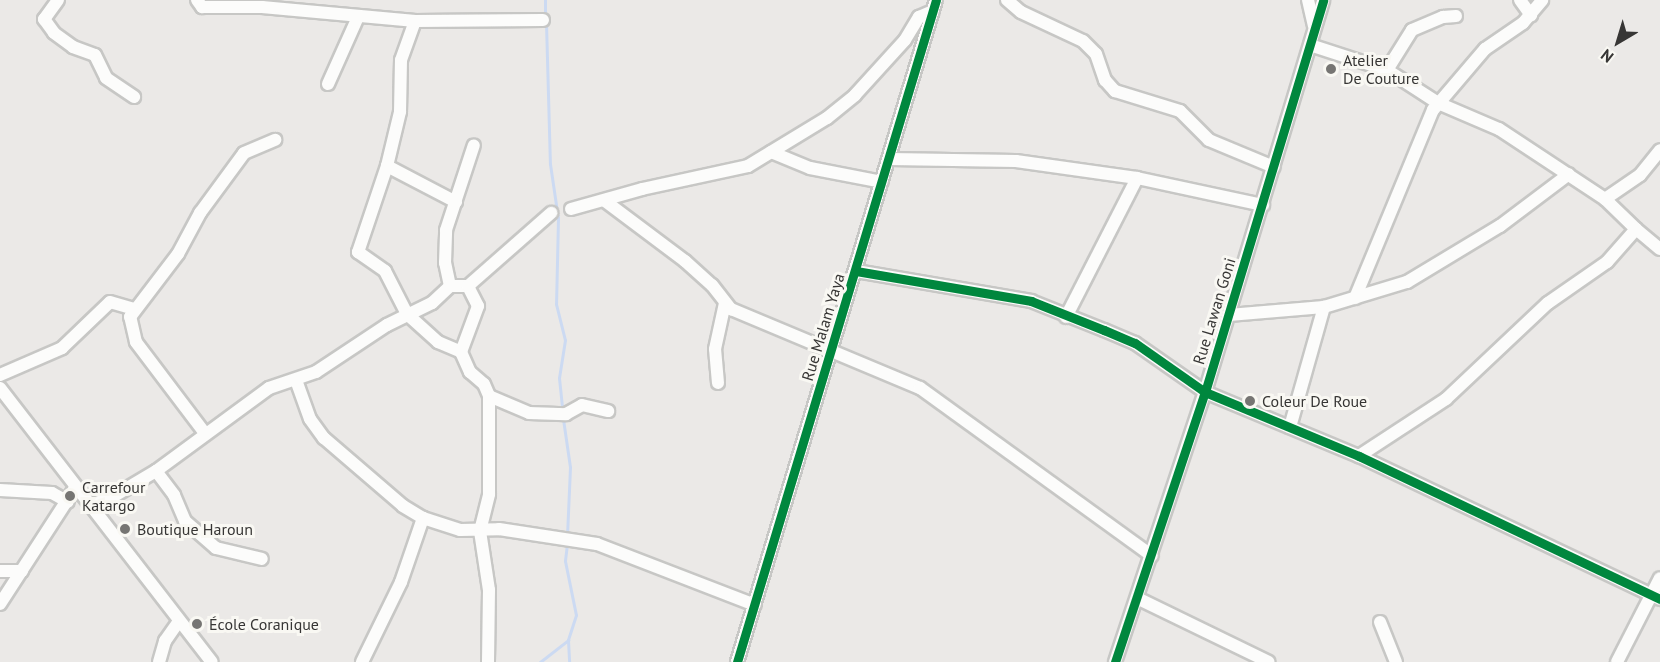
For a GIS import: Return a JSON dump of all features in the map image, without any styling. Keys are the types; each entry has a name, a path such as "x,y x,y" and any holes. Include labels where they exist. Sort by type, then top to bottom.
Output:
{"street":[{"path":"58,0 45,19 54,33 74,47 94,55 106,78 134,97"},
{"path":"197,0 202,7 262,7 415,21 543,20"},
{"path":"1007,0 1021,12 1083,41 1096,54 1105,80 1115,91 1180,111 1209,140 1274,167"},
{"path":"1308,0 1315,27"},
{"name":"Rue Lawan Goni","path":"1115,662 1139,598 1229,315 1323,0"},
{"path":"1520,0 1531,15"},
{"path":"1355,298 1422,130 1438,103 1485,49 1531,15 1542,0"},
{"path":"571,209 689,178 738,171 827,118 855,95 905,40 919,17 935,5"},
{"name":"Rue Malam Yaya","path":"737,662 935,5"},
{"path":"1387,70 1412,30 1443,17 1456,16"},
{"path":"328,84 358,17"},
{"path":"415,21 401,60 400,112 387,166 358,252 385,271 407,314 438,342 461,352 470,372 484,384 489,396 489,494 480,531 489,590 488,662"},
{"path":"1310,45 1387,70 1438,103 1499,129 1605,199 1660,249"},
{"path":"204,432 136,342 130,317 178,254 200,213 244,153 275,140"},
{"path":"450,286 444,249 474,145"},
{"path":"1605,199 1640,175 1660,150"},
{"path":"771,152 810,168 882,182"},
{"path":"890,159 1016,161 1137,178 1263,205"},
{"path":"387,166 456,202"},
{"path":"1229,315 1324,307 1407,282 1508,221 1569,174"},
{"path":"1066,317 1137,178"},
{"path":"605,201 685,261 725,303 748,320 833,348 920,388 1152,556"},
{"path":"91,505 114,496 156,471 204,432 269,388 316,372 407,314 432,303 450,286 468,286 550,213"},
{"path":"1359,456 1446,399 1548,303 1607,262 1636,229"},
{"path":"856,271 1031,301 1135,343 1204,392 1359,456 1656,597"},
{"path":"461,352 478,306 468,286"},
{"path":"0,375 62,348 110,302 135,309"},
{"path":"718,383 715,349 725,303"},
{"path":"1290,427 1324,307"},
{"path":"296,380 310,419 324,438 403,506 423,518 447,528 480,531 499,529 597,544 755,606"},
{"path":"0,388 75,488 91,505 212,662"},
{"path":"489,396 529,413 562,414 582,405 608,411"},
{"path":"156,471 174,495 185,521 216,548 262,559"},
{"path":"0,604 75,488"},
{"path":"0,490 52,493 68,502"},
{"path":"362,662 401,582 423,518"},
{"path":"0,571 22,571"},
{"path":"1617,662 1656,597 1660,579"},
{"path":"1139,598 1269,662"},
{"path":"159,662 165,641 179,621"},
{"path":"1380,622 1396,662"}],"waterway":[{"path":"545,0 545,16"},
{"path":"546,23 550,164 558,218 556,304 565,340 559,378 562,409"},
{"path":"563,419 570,467 567,537"},
{"path":"567,544 565,561 576,615 568,640 569,662"},
{"path":"540,662 568,640"}],"cycle path":[{"path":"737,662 936,0"},
{"path":"1115,662 1205,392 1323,0"},
{"path":"856,271 1031,301 1104,330 1135,343 1205,392 1359,456 1660,599"}],"place":[{"name":"Atelier De Couture","path":"1331,69"},
{"name":"Coleur De Roue","path":"1250,401"},
{"name":"Carrefour Katargo","path":"70,496"},
{"name":"Boutique Haroun","path":"125,529"},
{"name":"École Coranique","path":"197,624"}]}
